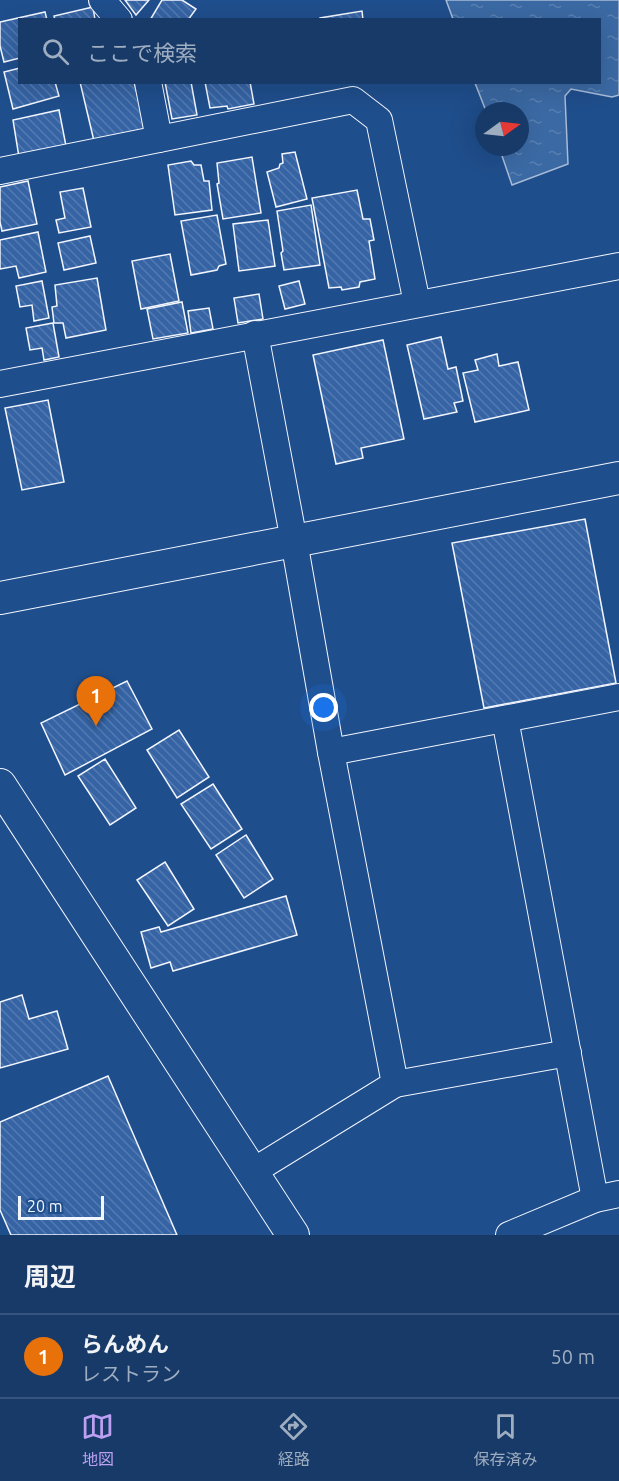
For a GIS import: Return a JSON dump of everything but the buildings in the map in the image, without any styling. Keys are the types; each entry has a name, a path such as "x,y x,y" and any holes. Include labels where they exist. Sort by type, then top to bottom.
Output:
{"street":[{"path":"102,0 117,18"},
{"path":"148,84 159,139"},
{"path":"0,171 353,100 379,120 417,303"},
{"path":"0,384 619,266"},
{"path":"255,334 331,752 395,1084"},
{"path":"0,598 619,478"},
{"path":"331,752 619,698"},
{"path":"505,719 568,1053 607,1197 509,1235"},
{"path":"0,785 293,1235"},
{"path":"252,1172 395,1084 568,1053"}],"water":[{"path":"446,0 619,0 619,95 612,97 571,89 565,96 568,164 512,185 502,156 529,156 529,102 482,102 475,84 601,84 601,18 453,18"}],"place":[{"name":"らんめん","path":"96,726"}]}
